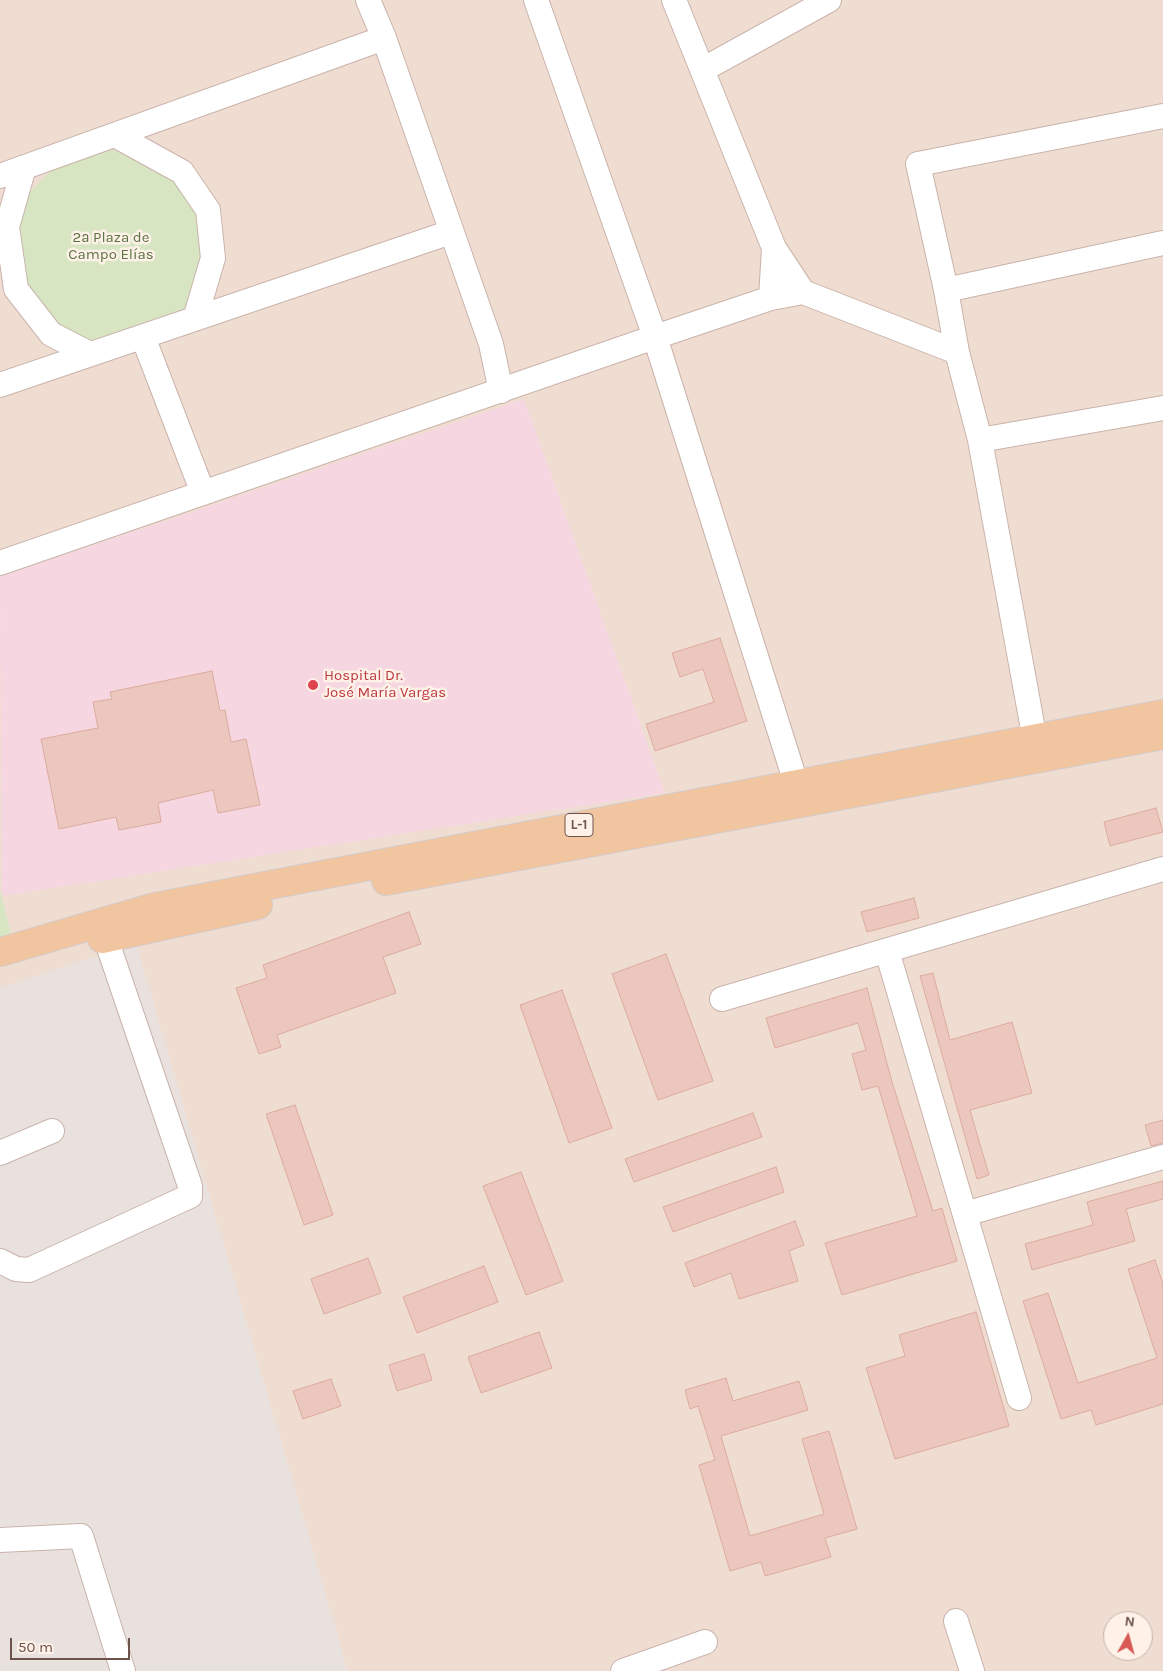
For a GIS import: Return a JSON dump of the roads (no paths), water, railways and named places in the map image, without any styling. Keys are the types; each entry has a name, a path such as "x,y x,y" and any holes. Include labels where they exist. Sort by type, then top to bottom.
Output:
{"main road":[{"name":"L-1","path":"0,971 106,938 799,793 1035,740 1163,714"},
{"name":"L-1","path":"0,952 155,907 799,793 1163,735"}],"street":[{"path":"368,0 384,38 491,344 502,391"},
{"path":"536,0 655,337 799,793"},
{"path":"674,0 704,69 774,248 803,292"},
{"path":"704,69 829,0"},
{"path":"0,176 384,38"},
{"path":"1035,740 980,440 957,352 946,290 918,164 1163,116"},
{"path":"115,135 182,172 208,210 213,258 195,319"},
{"path":"24,167 7,227 16,289 51,334 90,354"},
{"path":"0,385 451,232"},
{"path":"946,290 1163,243"},
{"path":"771,298 774,248"},
{"path":"0,563 771,298 803,292 957,352"},
{"path":"143,337 203,493"},
{"path":"980,440 1163,408"},
{"path":"722,999 1163,870"},
{"path":"0,1262 16,1269 29,1270 190,1196 190,1186 106,938"},
{"path":"887,951 1019,1398"},
{"path":"0,1153 52,1131"},
{"path":"965,1214 1163,1157"},
{"path":"0,1540 81,1536 123,1671"},
{"path":"956,1621 972,1671"},
{"path":"623,1671 705,1642"}],"place":[{"name":"Hospital Dr. José María Vargas","path":"313,685"}],"park label":[{"name":"2ª Plaza de Campo Elías","path":"111,246"}]}
